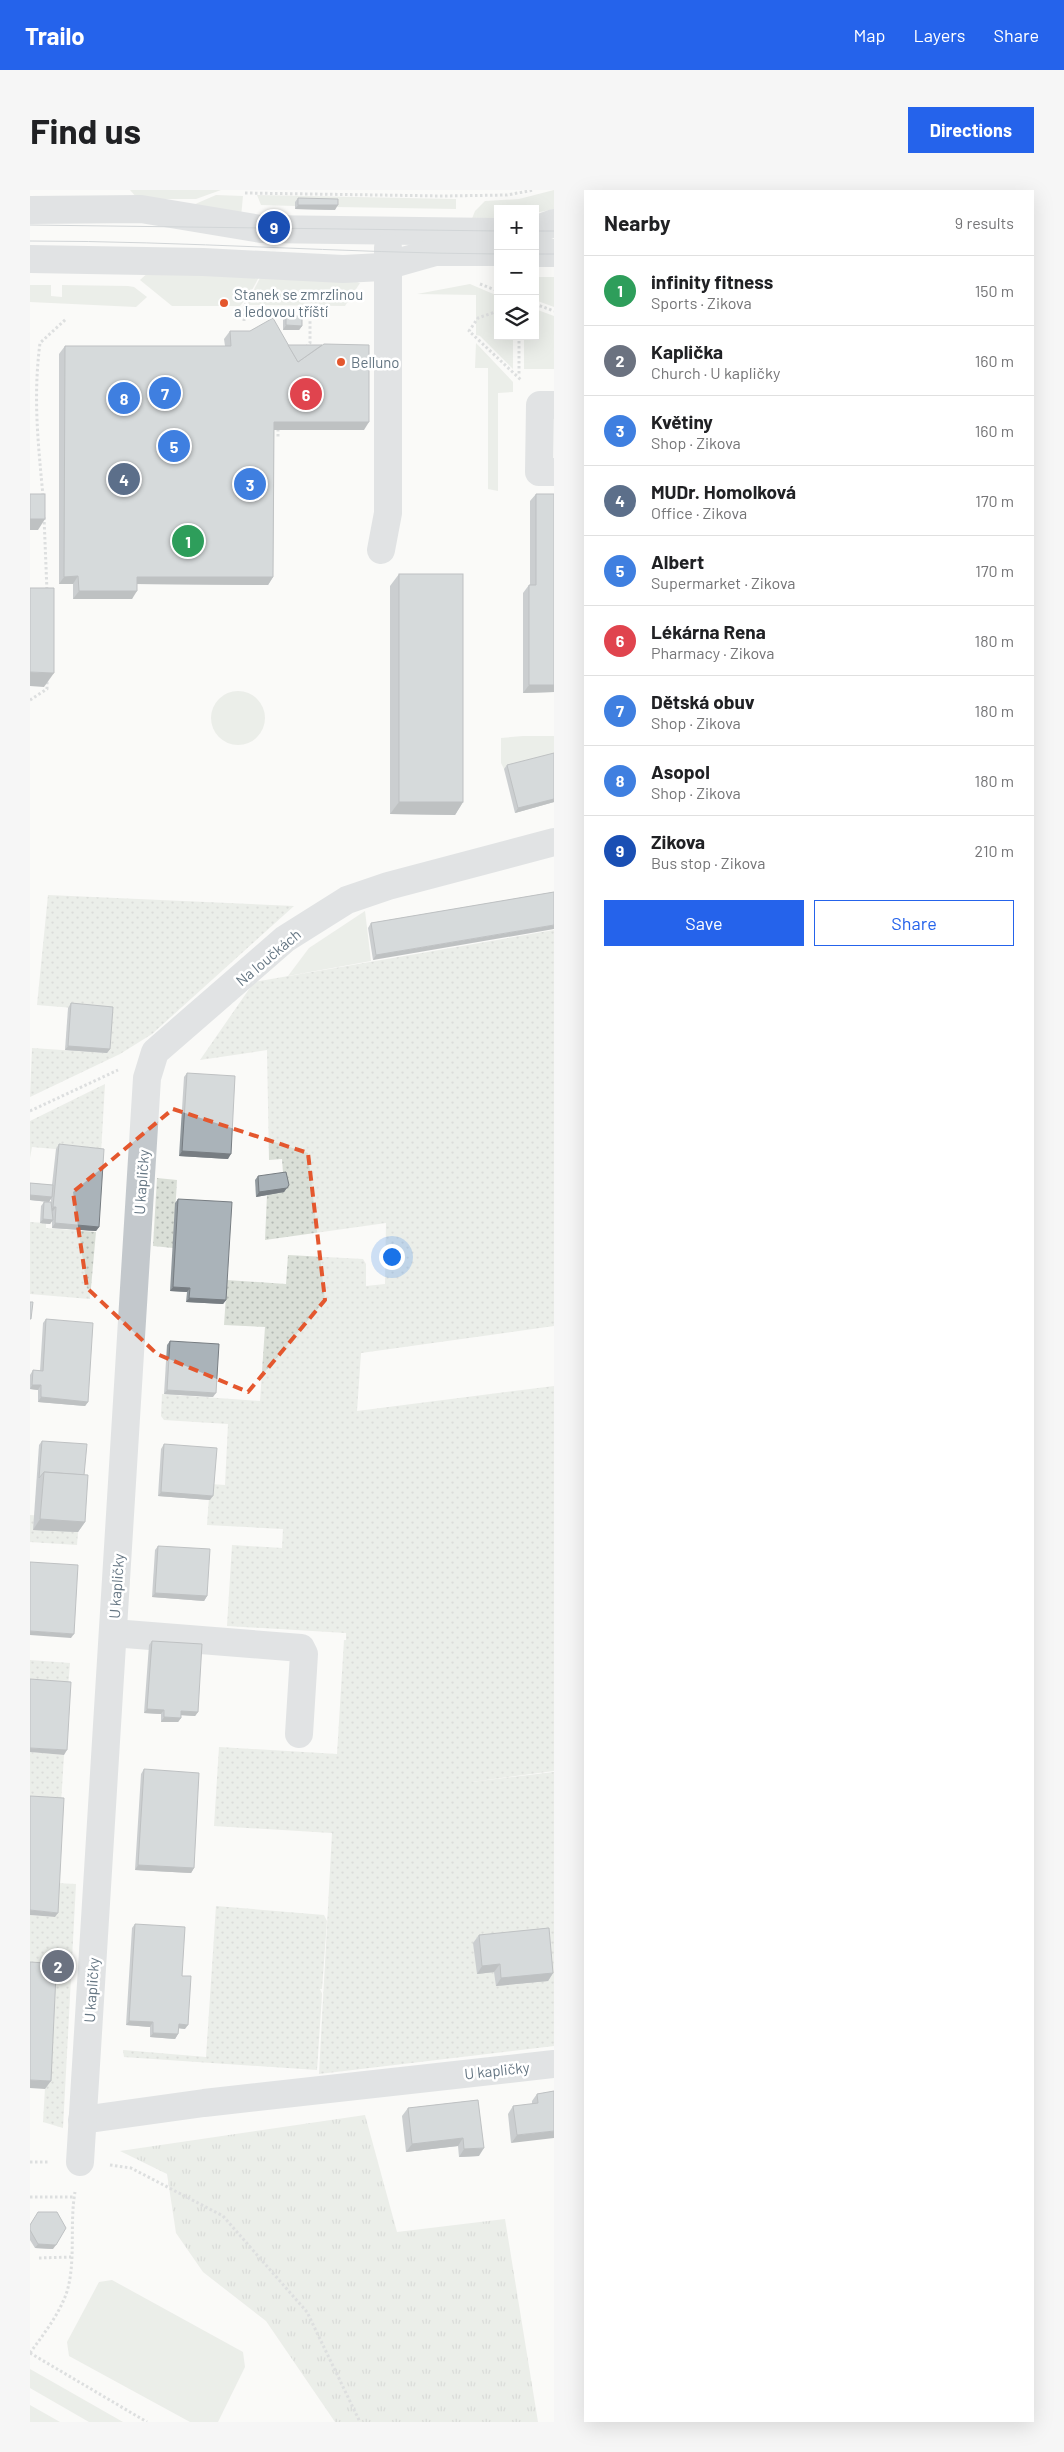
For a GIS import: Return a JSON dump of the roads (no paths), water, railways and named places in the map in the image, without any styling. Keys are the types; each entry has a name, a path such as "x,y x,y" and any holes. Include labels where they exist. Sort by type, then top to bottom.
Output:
{"street":[{"path":"30,210 141,210 254,228 387,232 494,232"},
{"path":"539,229 554,223"},
{"path":"381,550 388,513 387,232"},
{"path":"30,258 203,262 343,269 388,265 435,252 494,252"},
{"path":"539,253 554,253"},
{"path":"554,405 540,405 539,472 554,472"},
{"name":"Na loučkách","path":"155,1052 285,939 346,900 388,886 554,842"},
{"name":"U kapličky","path":"80,2162 148,1078 155,1052"},
{"path":"113,1633 301,1648 304,1654 299,1734"},
{"name":"U kapličky","path":"82,2120 204,2103 554,2064"}],"tram line":[{"path":"30,225 494,231"},
{"path":"539,231 554,231"},
{"path":"30,241 494,254"},
{"path":"539,254 554,254"}],"place":[{"name":"Zikova","path":"274,227"},
{"name":"Stanek se zmrzlinou a ledovou tříští","path":"224,303"},
{"name":"Belluno","path":"341,362"},
{"name":"Dětská obuv","path":"165,393"},
{"name":"Lékárna Rena","path":"306,394"},
{"name":"Asopol","path":"124,398"},
{"name":"Albert","path":"174,446"},
{"name":"MUDr. Homolková","path":"124,479"},
{"name":"Květiny","path":"250,484"},
{"name":"infinity fitness","path":"188,541"},
{"name":"Kaplička","path":"58,1966"}]}
